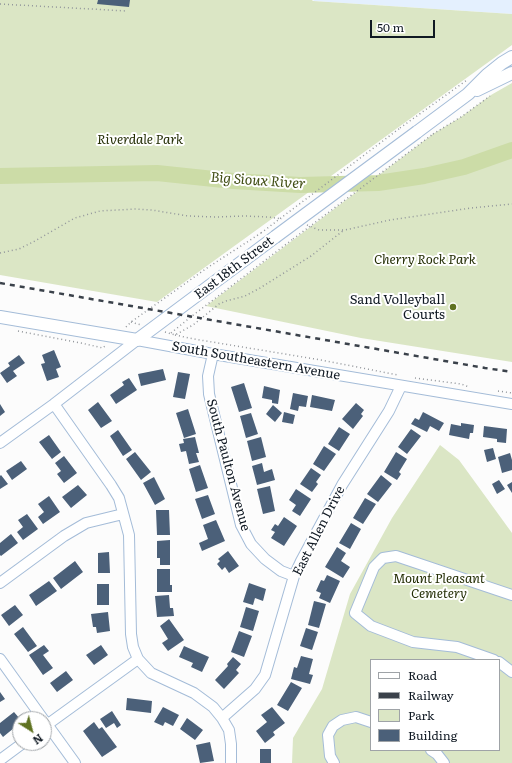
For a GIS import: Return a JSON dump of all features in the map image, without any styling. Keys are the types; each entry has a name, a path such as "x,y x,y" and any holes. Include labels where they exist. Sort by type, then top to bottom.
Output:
{"main road":[{"path":"468,94 487,75 512,57"},
{"path":"468,94 512,73"},
{"name":"East 18th Street","path":"137,340 468,94"},
{"name":"South Southeastern Avenue","path":"0,317 137,340"}],"street":[{"name":"South Southeastern Avenue","path":"137,340 512,404"},
{"name":"East 18th Street","path":"0,443 54,404 137,340"},
{"name":"South Paulton Avenue","path":"213,354 208,376 209,394 241,525 251,544 264,559 281,571 294,576"},
{"name":"East Allen Drive","path":"222,718 255,689 265,675 294,576 300,561 342,485 389,411 401,386"},
{"path":"54,404 119,498 129,535 130,634 138,659 151,674 194,693 213,707 229,730 231,763"},
{"path":"0,583 64,536 86,523 123,514"},
{"path":"491,659 457,647 413,642 371,626 355,613 374,567 383,558 396,556 512,596"},
{"path":"0,659 37,711"},
{"path":"52,718 138,659"},
{"path":"500,663 512,672"},
{"path":"334,763 330,756 328,735 333,726 342,720 356,717 370,722"},
{"path":"52,732 76,763"},
{"path":"0,760 12,751"},
{"path":"432,751 444,763"}],"path":[{"path":"0,4 127,11"},
{"path":"131,322 207,268 261,233 400,128 467,80"},
{"path":"158,344 292,239 433,134 461,117 491,95"},
{"path":"305,225 319,230 344,230 390,220 471,208 512,204"},
{"path":"0,253 19,249 75,218 100,211 135,209 152,210 188,216 244,216 284,219"},
{"path":"175,335 193,325 219,304 245,296 278,277 311,256 344,230"},
{"path":"152,328 194,339 321,360 398,375"},
{"path":"412,377 461,384 474,388"},
{"path":"496,391 512,393"}],"shaded area":[{"path":"512,0 512,14 313,1"}],"green space":[{"name":"Riverdale Park","path":"0,0 312,0 512,14 512,45 157,302 0,275"},
{"name":"Cherry Rock Park","path":"512,83 512,362 361,338 206,306 433,134 461,117 491,95"},
{"name":"Mount Pleasant Cemetery","path":"440,445 459,460 512,533 512,763 292,763 293,738 322,689 350,594 392,518"}],"building":[{"path":"98,0 130,0 129,7 97,4"},
{"path":"54,350 61,367 56,369 59,377 47,381 41,364 45,363 42,355"},
{"path":"19,355 25,363 13,371 17,376 7,383 0,373 10,366 8,363"},
{"path":"163,369 166,380 141,386 138,374"},
{"path":"178,372 190,374 185,399 173,397"},
{"path":"129,378 137,390 116,404 110,395 124,385 122,382"},
{"path":"244,383 252,408 239,412 231,387"},
{"path":"264,386 280,390 278,404 272,403 272,400 262,398"},
{"path":"293,393 308,396 306,407 299,406 298,411 290,409"},
{"path":"312,395 335,400 332,411 310,407"},
{"path":"98,402 112,421 101,428 88,410"},
{"path":"356,403 364,410 361,414 363,416 353,429 342,419"},
{"path":"0,404 5,412 0,416"},
{"path":"273,405 282,413 275,422 266,414"},
{"path":"188,409 196,434 184,438 176,413"},
{"path":"284,412 295,415 293,424 282,422"},
{"path":"423,412 444,423 439,431 430,426 427,432 411,424 415,418 419,420"},
{"path":"251,413 258,434 246,438 240,416"},
{"path":"461,423 474,425 473,433 470,433 469,439 449,435 451,424 461,426"},
{"path":"484,426 507,429 506,443 497,442 497,439 483,437"},
{"path":"339,427 350,434 339,451 328,444"},
{"path":"411,429 421,436 407,454 398,447"},
{"path":"118,430 132,450 123,456 110,436"},
{"path":"49,435 61,452 52,459 39,442"},
{"path":"195,437 199,453 196,453 199,462 189,464 186,451 181,452 179,444 184,443 183,439"},
{"path":"261,437 266,457 252,461 247,441"},
{"path":"324,446 336,454 324,471 313,464"},
{"path":"493,448 496,459 487,462 484,450"},
{"path":"135,452 151,472 141,480 126,459"},
{"path":"396,452 407,459 399,472 401,474 397,480 384,472"},
{"path":"510,453 512,470 502,473 498,457"},
{"path":"64,456 77,473 64,483 57,474 61,471 55,463"},
{"path":"21,461 27,469 12,480 6,471"},
{"path":"262,463 264,472 272,469 275,480 257,485 252,466"},
{"path":"200,465 208,488 196,492 189,469"},
{"path":"311,468 321,475 316,482 318,484 312,492 300,484"},
{"path":"1,475 8,484 0,489 0,476"},
{"path":"381,475 392,484 378,502 367,494"},
{"path":"154,477 165,499 155,505 143,483"},
{"path":"499,480 505,489 497,494 492,484"},
{"path":"512,482 512,493 507,485"},
{"path":"78,485 87,495 71,508 62,497"},
{"path":"270,486 275,511 263,514 257,489"},
{"path":"296,489 311,499 300,516 292,511 296,505 289,500"},
{"path":"208,495 215,514 202,519 195,499"},
{"path":"49,496 60,512 43,524 38,517 44,512 38,504"},
{"path":"365,498 376,504 363,524 353,518"},
{"path":"156,510 169,510 170,535 157,535"},
{"path":"27,514 38,529 23,540 17,532 23,527 18,520"},
{"path":"284,517 297,526 284,546 271,538 275,532 271,530 275,524 278,526"},
{"path":"216,520 225,541 202,551 199,543 208,539 203,525"},
{"path":"351,523 361,529 350,549 339,543"},
{"path":"11,534 18,543 1,556 0,543"},
{"path":"170,540 170,565 160,565 160,558 157,558 157,541"},
{"path":"337,547 346,553 341,561 350,567 343,578 325,567"},
{"path":"228,551 239,566 229,573 225,567 222,570 217,564 220,561 218,559"},
{"path":"109,552 110,573 98,573 98,553"},
{"path":"75,561 83,572 61,589 53,578"},
{"path":"157,569 170,569 170,585 172,585 172,592 157,592"},
{"path":"327,575 340,581 330,603 319,598 321,593 316,591 321,580 324,581"},
{"path":"49,581 57,591 36,606 29,595"},
{"path":"249,583 266,589 263,601 255,598 253,605 243,602"},
{"path":"97,584 109,584 109,605 97,605"},
{"path":"169,595 170,608 173,608 174,616 157,617 155,596"},
{"path":"314,601 326,604 319,628 308,625"},
{"path":"15,605 23,615 9,626 1,615"},
{"path":"246,607 259,611 253,631 240,627"},
{"path":"108,612 110,631 97,633 96,627 93,627 91,614"},
{"path":"169,619 184,640 168,651 162,643 168,639 160,626"},
{"path":"23,627 37,646 28,652 14,634"},
{"path":"306,628 318,632 312,650 300,646"},
{"path":"239,631 252,636 244,657 231,652"},
{"path":"44,645 49,651 43,655 53,668 43,675 29,655"},
{"path":"101,645 108,655 94,665 86,655"},
{"path":"184,646 209,657 202,672 191,667 193,663 179,657"},
{"path":"301,656 313,659 309,674 313,675 310,684 291,679 294,667 297,668"},
{"path":"233,657 241,664 236,670 239,673 224,689 215,680 228,666 227,664"},
{"path":"66,671 73,680 57,692 50,683"},
{"path":"291,682 302,688 288,711 277,705"},
{"path":"0,692 5,699 0,702"},
{"path":"127,698 152,701 151,713 126,710"},
{"path":"163,707 179,715 173,726 165,722 163,726 154,722"},
{"path":"272,707 285,723 273,732 275,735 265,743 256,731 267,722 261,715"},
{"path":"112,711 121,725 117,728 114,723 106,728 100,719"},
{"path":"12,714 12,730 3,737 0,733 0,723"},
{"path":"187,718 203,730 195,740 180,729"},
{"path":"94,722 99,729 102,727 117,747 102,757 83,731"},
{"path":"210,742 214,761 200,763 196,745"},
{"path":"260,749 271,749 271,763 260,763"}],"waterway":[{"name":"Big Sioux River","path":"0,176 157,173 233,181 300,185 378,183 424,176 464,167 512,150"}],"railway":[{"path":"0,283 512,372"}],"place":[{"name":"Sand Volleyball Courts","path":"453,307"}]}
